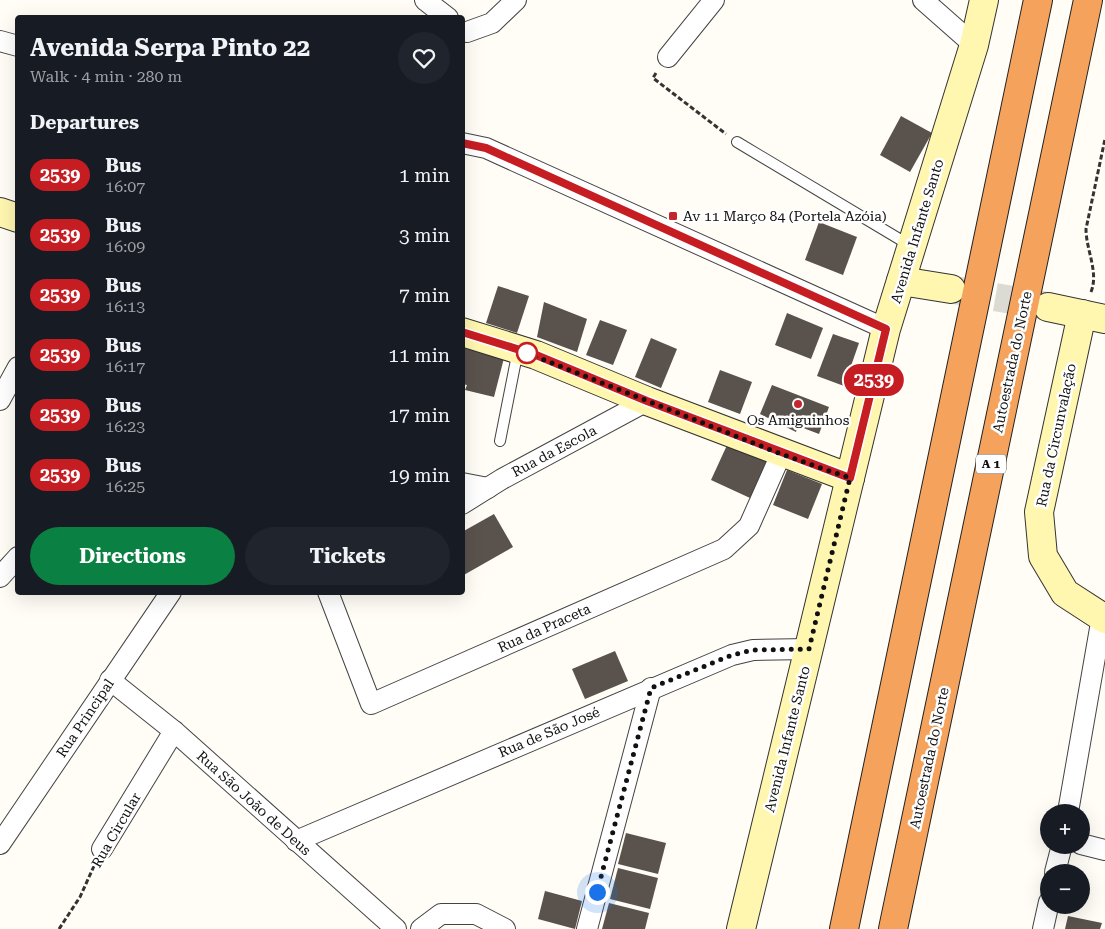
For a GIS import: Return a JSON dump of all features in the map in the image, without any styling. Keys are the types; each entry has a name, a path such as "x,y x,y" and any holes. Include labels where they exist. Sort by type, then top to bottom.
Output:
{"highway":[{"path":"844,929 1038,0"},
{"name":"Autoestrada do Norte","path":"893,929 1088,0"}],"street":[{"path":"424,0 444,15"},
{"path":"465,34 492,23 516,0"},
{"path":"668,57 714,0"},
{"path":"923,0 974,45"},
{"name":"Avenida Infante Santo","path":"741,929 886,329 974,45 984,0"},
{"path":"0,40 15,45"},
{"path":"465,144 486,148 886,329"},
{"path":"0,212 15,217"},
{"path":"901,281 951,289"},
{"path":"1048,307 1094,317"},
{"name":"Rua da Circunvalação","path":"1094,317 1039,512 1043,556 1065,592 1103,618"},
{"path":"465,333 518,349 781,454 850,478"},
{"path":"0,400 15,372"},
{"name":"Rua da Escola","path":"465,502 647,401"},
{"name":"Rua da Praceta","path":"329,595 371,704 724,549 748,526 781,454"},
{"path":"465,484 488,488"},
{"path":"0,577 15,561"},
{"name":"Rua Principal","path":"0,844 169,595"},
{"path":"1069,804 1103,618"},
{"name":"Rua de São José","path":"296,841 651,688 739,653 774,648 809,649"},
{"name":"Rua São João de Deus","path":"110,680 174,731 396,929"},
{"path":"587,929 651,688"},
{"name":"Rua Circular","path":"102,849 174,731"},
{"path":"1090,846 1105,850"},
{"path":"421,929 441,914 476,914 505,929"},
{"path":"1043,929 1046,914"}],"lane":[{"path":"737,142 912,247"},
{"path":"500,441 518,349"}],"path":[{"path":"668,57 652,78 737,142"},
{"path":"1094,317 1092,265 1086,244 1086,229 1105,139"},
{"name":"Rua Circular","path":"59,929 80,897 102,849"}],"building":[{"path":"901,116 932,133 910,172 880,155"},
{"path":"819,222 857,237 843,275 805,260"},
{"path":"498,286 529,296 517,333 486,323"},
{"path":"544,302 587,319 577,352 537,337"},
{"path":"787,313 823,328 811,359 775,345"},
{"path":"600,320 627,330 613,365 586,355"},
{"path":"833,334 859,343 844,386 817,376"},
{"path":"651,338 677,349 661,388 635,377"},
{"path":"465,348 504,358 494,397 465,390 467,385 465,385"},
{"path":"720,370 752,382 740,414 708,402"},
{"path":"772,385 829,407 819,434 798,426 796,432 760,414"},
{"path":"728,443 769,459 750,498 711,480"},
{"path":"787,470 822,484 808,519 773,505"},
{"path":"494,514 513,547 465,574 465,530"},
{"path":"615,651 628,681 585,699 572,669"},
{"path":"626,833 666,843 658,874 618,864"},
{"path":"618,868 658,878 650,909 610,899"},
{"path":"545,891 582,901 575,929 538,919"},
{"path":"609,903 649,913 645,929 602,929"},
{"path":"1068,916 1102,923 1100,929 1065,929"}],"tunnel":[{"path":"954,290 1047,306"}],"bus line":[{"name":"2539","path":"465,144 486,148 886,329 850,478 781,454 536,355 465,333"}],"place":[{"name":"Av 11 Março 84 (Portela Azóia)","path":"673,216"},
{"name":"Os Amiguinhos","path":"798,404"}],"route":[{"path":"527,353 781,454 850,478 809,649 774,648 732,655 651,688 597,892"}]}
